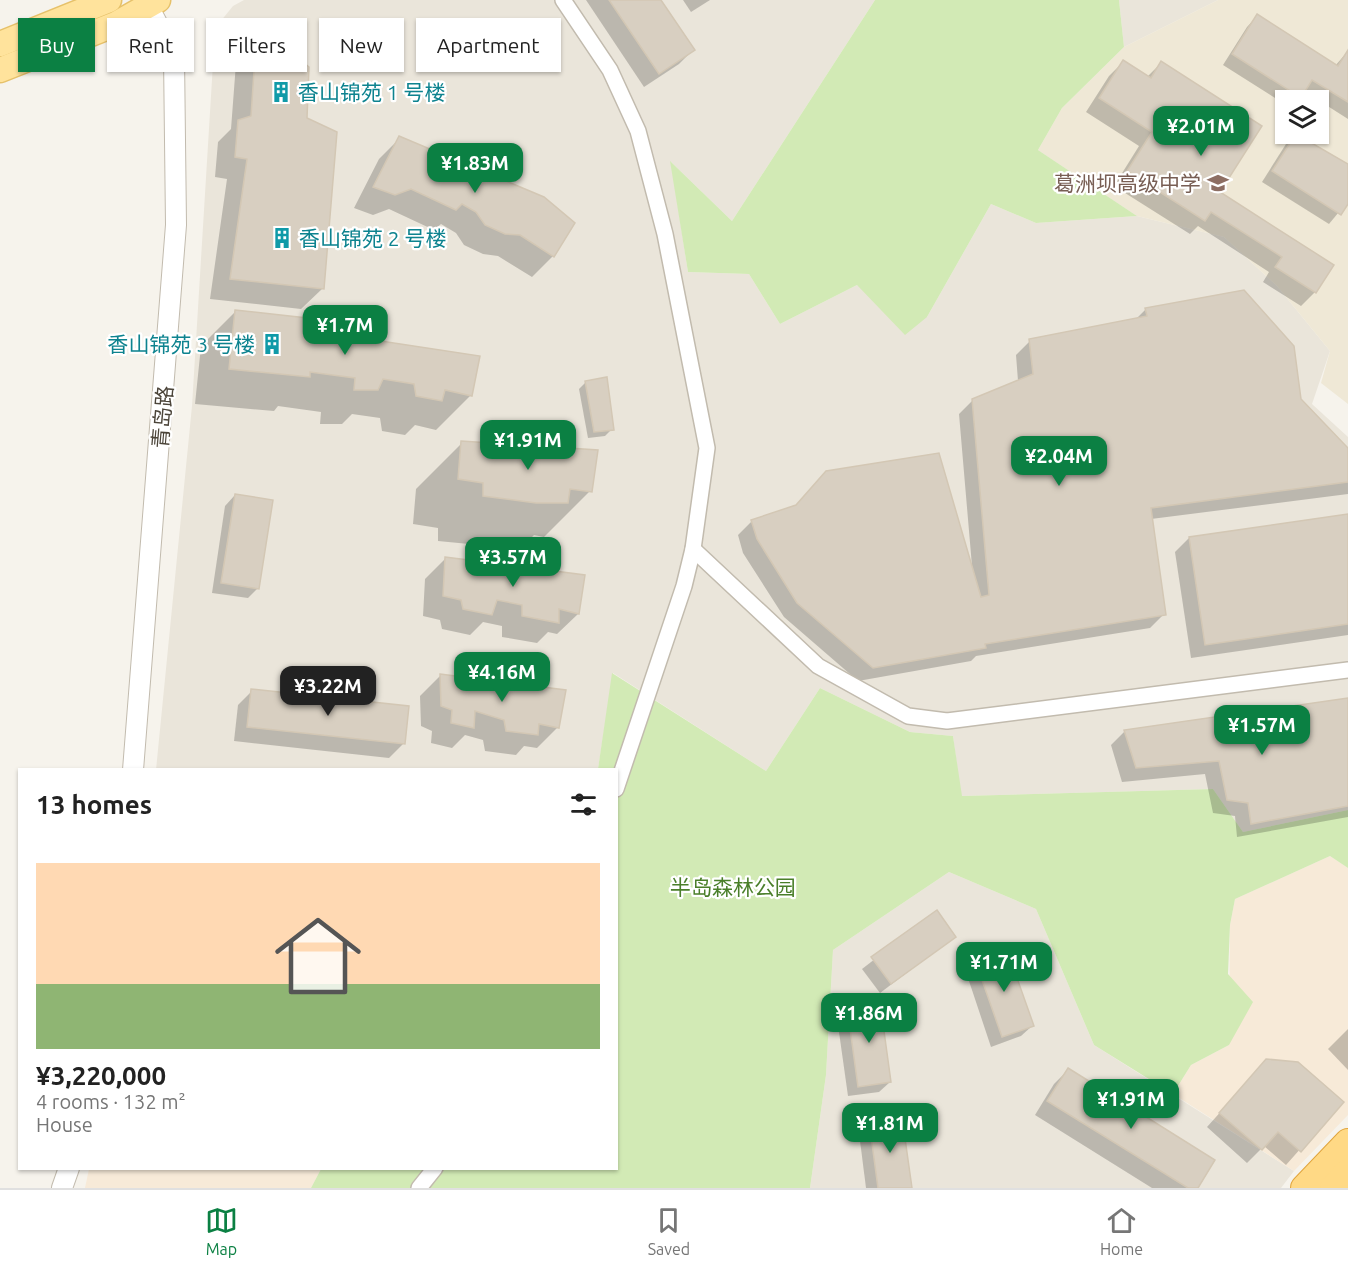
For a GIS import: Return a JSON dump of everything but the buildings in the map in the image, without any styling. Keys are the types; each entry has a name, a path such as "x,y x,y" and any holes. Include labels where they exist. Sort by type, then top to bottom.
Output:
{"highway":[{"path":"1304,1188 1348,1142"},
{"path":"1333,1188 1348,1172"}],"main road":[{"path":"0,44 109,0"},
{"path":"0,70 116,24 150,2"}],"street":[{"path":"563,0 610,70 638,131 665,234 707,448 693,549 684,586 618,783"},
{"name":"青岛路","path":"133,768 176,225 174,56 150,2"},
{"path":"693,549 818,666 908,716 947,721 1348,670"},
{"path":"62,1188 68,1170"},
{"path":"418,1188 433,1170"}],"shaded area":[{"path":"244,0 875,0 732,221 671,162 688,272 749,274 780,324 857,285 927,317 991,204 1036,223 1137,216 1224,237 1277,286 1330,351 1312,404 1348,437 1348,810 1243,832 1213,789 961,796 953,736 910,732 820,688 766,771 613,673 598,768 156,768 192,406 212,72 307,72 307,18 223,18 233,6"},
{"path":"1119,0 1218,0 1124,47"},
{"name":"葛洲坝高级中学","path":"1218,0 1348,0 1348,404 1321,383 1330,351 1277,286 1224,237 1137,216 1038,150 1062,108 1124,47"},
{"path":"1330,856 1348,868 1348,1115 1294,1171 1173,1094 1191,1065 1229,1045 1230,925 1235,899"},
{"path":"949,872 1036,909 1094,1045 1294,1171 1281,1188 810,1188 826,1075 833,950"},
{"path":"89,1170 320,1170 311,1188 85,1188"}],"green space":[{"path":"875,0 1119,0 1124,47 1062,108 1038,150 1137,216 1036,223 991,204 927,317 905,335 857,285 780,324 749,274 688,272 670,161 732,221"},
{"name":"半岛森林公园","path":"612,673 766,771 820,688 910,732 953,736 962,796 1213,789 1243,832 1348,810 1348,868 1330,856 1235,899 1230,925 1228,974 1253,1002 1229,1045 1191,1065 1173,1094 1094,1045 1036,909 949,872 833,950 826,1075 810,1188 311,1188 320,1170 618,1170 618,768 598,768"}],"place":[{"name":"香山锦苑 1 号楼","path":"281,92"},
{"name":"葛洲坝高级中学","path":"1218,183"},
{"name":"香山锦苑 2 号楼","path":"282,238"},
{"name":"香山锦苑 3 号楼","path":"272,344"}]}
